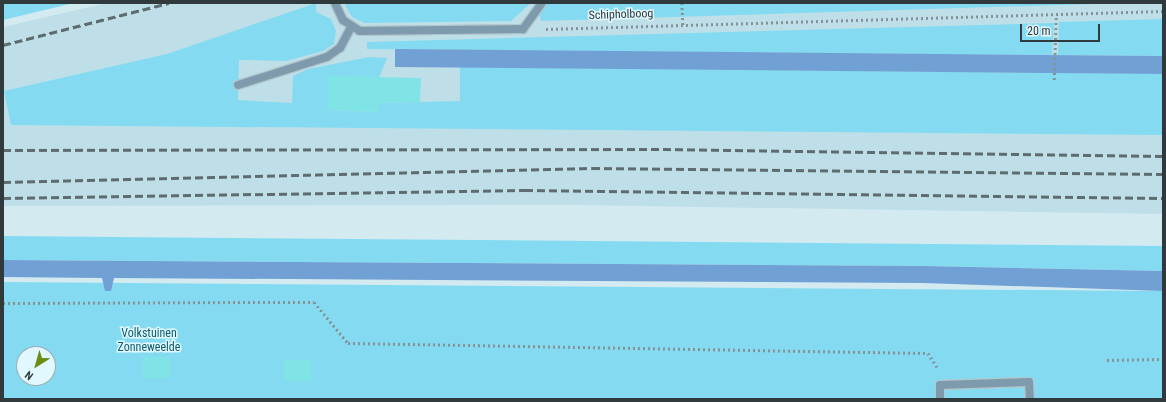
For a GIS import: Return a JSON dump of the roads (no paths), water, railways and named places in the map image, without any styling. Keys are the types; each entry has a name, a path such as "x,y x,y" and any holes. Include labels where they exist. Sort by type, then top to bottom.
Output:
{"street":[{"path":"335,3 342,20 351,28 373,32 523,29 542,3"},
{"path":"238,85 327,57 340,48 351,28"},
{"path":"940,399 940,385 1029,382 1030,399"}],"railway":[{"path":"3,45 169,3"},
{"path":"3,150 663,149 1163,156"},
{"path":"3,182 592,168 1163,174"},
{"path":"3,198 525,190 1163,198"}],"park label":[{"name":"Volkstuinen Zonneweelde","path":"149,341"}]}
